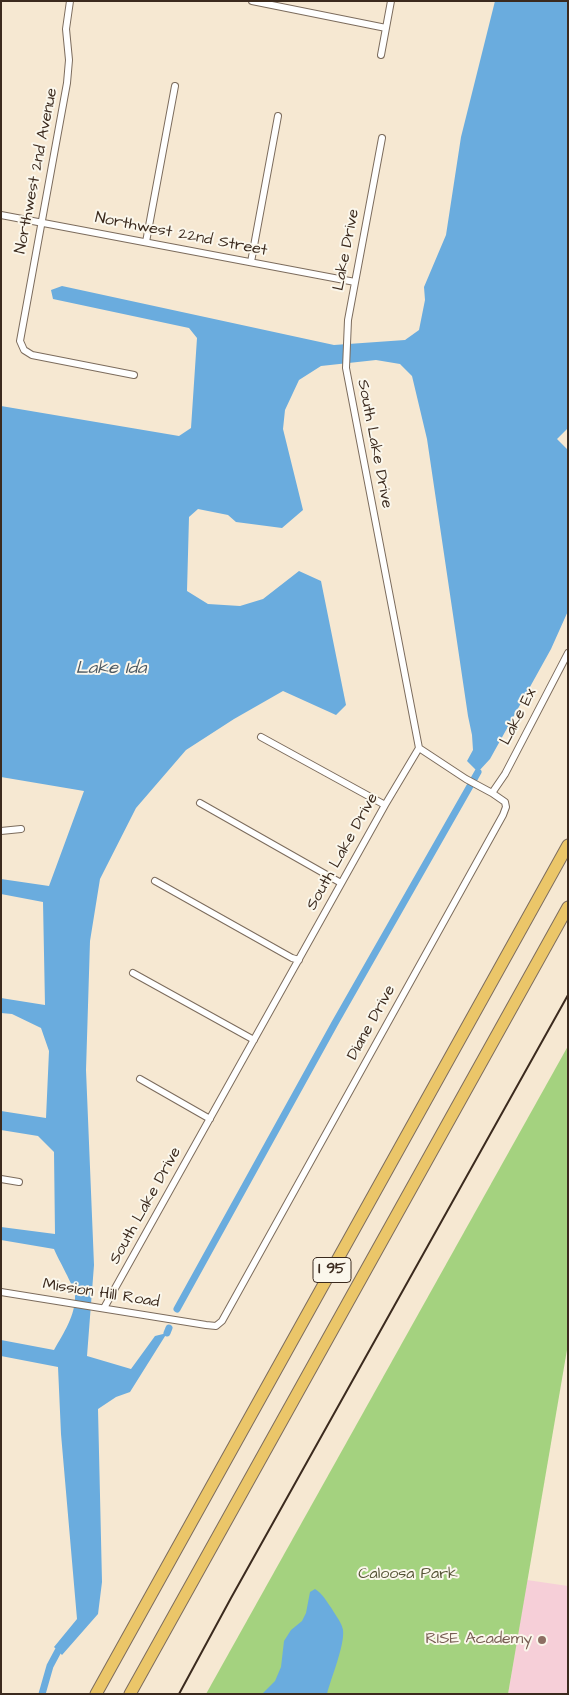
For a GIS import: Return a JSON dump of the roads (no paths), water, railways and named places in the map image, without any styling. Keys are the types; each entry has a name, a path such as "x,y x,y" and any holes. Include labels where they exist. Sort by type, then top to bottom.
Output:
{"highway":[{"name":"I 95","path":"96,1694 568,846"},
{"name":"I 95","path":"130,1694 568,907"}],"street":[{"name":"Northwest 2nd Avenue","path":"70,1 66,29 69,60 68,77 20,336 21,346 32,355 134,375"},
{"path":"252,1 277,4 386,28"},
{"path":"381,55 391,1"},
{"path":"146,242 175,86"},
{"path":"250,262 278,116"},
{"name":"Lake Drive","path":"346,368 346,340 355,282 382,138"},
{"name":"Northwest 22nd Street","path":"1,216 355,282"},
{"name":"South Lake Drive","path":"104,1308 385,804 419,748 346,368"},
{"name":"Lake Ex","path":"492,793 505,774 568,653"},
{"path":"261,737 385,804"},
{"name":"Diane Drive","path":"197,1324 216,1326 222,1321 504,815 505,802 419,748"},
{"path":"200,803 341,883"},
{"path":"1,831 21,829"},
{"path":"155,881 292,958 299,960"},
{"path":"133,973 254,1040"},
{"path":"140,1079 210,1119"},
{"path":"1,1179 19,1182"},
{"name":"Mission Hill Road","path":"1,1292 197,1324"}],"water":[{"name":"Lake Ida","path":"495,1 568,1 568,428 557,439 568,450 568,611 551,649 490,759 478,772 467,761 473,750 472,735 427,439 412,376 400,364 376,360 321,366 299,380 285,410 283,429 303,510 282,528 236,522 228,515 198,509 189,517 187,591 208,604 240,606 263,599 299,571 321,581 346,705 336,715 283,691 234,719 186,750 136,808 100,879 90,941 86,1070 94,1265 87,1356 131,1369 155,1336 167,1333 130,1392 116,1397 98,1409 102,1582 98,1614 62,1655 54,1647 77,1619 61,1434 58,1367 1,1356 1,1340 54,1350 71,1317 75,1295 54,1249 1,1240 1,1227 55,1234 54,1152 38,1136 1,1130 1,1111 46,1118 49,1051 41,1028 12,1014 1,1013 1,998 45,1005 43,902 1,894 1,879 49,886 84,791 1,777 1,406 179,436 191,428 197,338 189,328 53,299 51,290 62,286 334,345 405,340 419,330 425,300 424,287 446,235 461,137"},
{"path":"315,1589 327,1601 343,1630 340,1653 327,1694 262,1694 275,1681 281,1667 284,1641 291,1630 302,1621 306,1613 310,1592"}],"waterway":[{"path":"177,1309 335,1023 478,772"},
{"path":"167,1333 169,1328"},
{"path":"42,1694 50,1666 58,1651"}],"railway":[{"path":"179,1694 568,995"}],"place":[{"name":"RISE Academy","path":"542,1640"}],"park label":[{"name":"Caloosa Park","path":"408,1575"}]}
